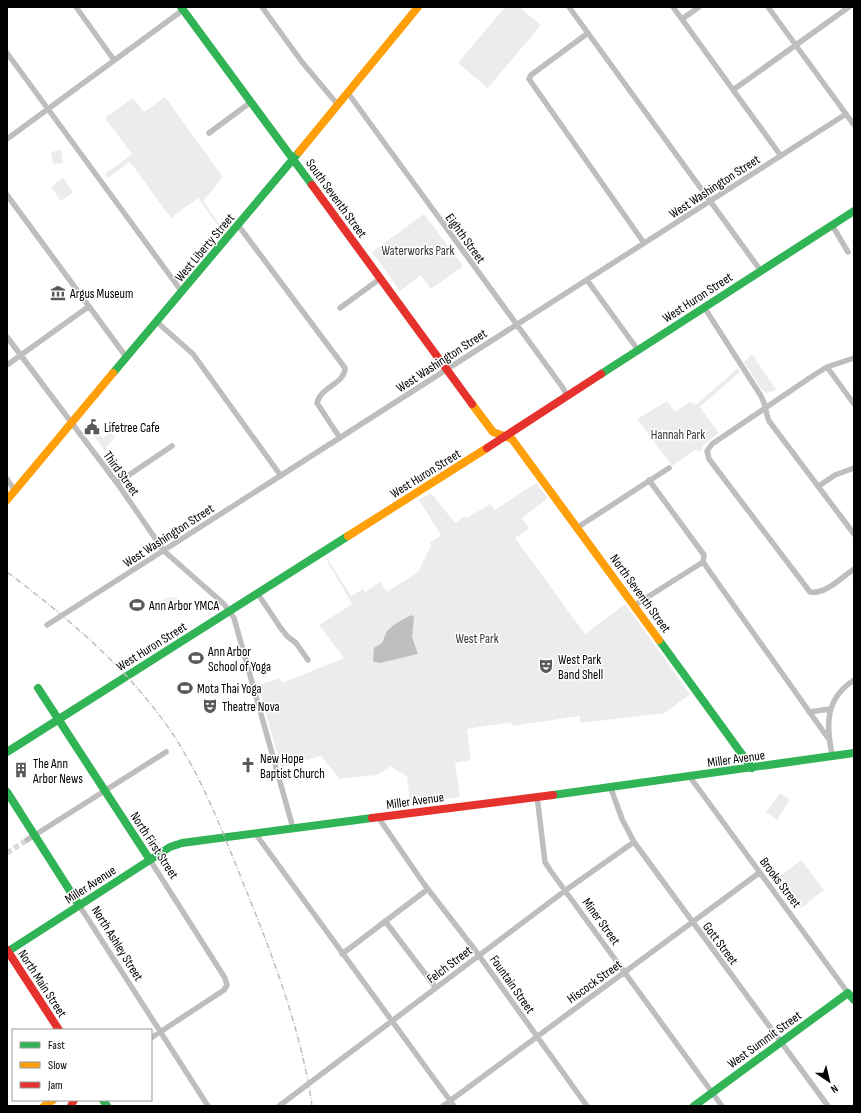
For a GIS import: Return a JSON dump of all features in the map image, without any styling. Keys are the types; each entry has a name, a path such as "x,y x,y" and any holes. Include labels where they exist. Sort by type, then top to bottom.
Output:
{"main road":[{"name":"West Liberty Street","path":"7,500 294,159 418,7"},
{"name":"South Seventh Street","path":"182,9 294,159 493,432 504,437"},
{"name":"West Huron Street","path":"7,752 58,718 230,612 504,437 854,211"},
{"name":"North Seventh Street","path":"504,437 512,439 578,527 752,768"},
{"name":"North First Street","path":"38,688 150,860"},
{"name":"Miller Avenue","path":"7,951 170,847 182,843 610,786 690,777 832,755 854,753"},
{"name":"North Ashley Street","path":"7,792 79,905"},
{"name":"North Main Street","path":"7,951 58,1029"},
{"name":"Brooks Street","path":"848,993 854,1000"},
{"name":"West Summit Street","path":"694,1106 848,993"}],"street":[{"path":"76,7 114,60"},
{"path":"262,7 318,82 338,105"},
{"path":"569,7 761,271"},
{"path":"673,7 781,156"},
{"path":"682,19 699,7"},
{"path":"768,7 854,125"},
{"path":"733,90 849,7"},
{"path":"7,139 182,9"},
{"path":"588,33 531,75 529,79 644,243"},
{"path":"7,53 182,292"},
{"name":"Eighth Street","path":"348,93 516,326 563,388 566,396"},
{"path":"208,133 251,102"},
{"name":"West Washington Street","path":"47,625 846,114"},
{"path":"7,195 127,358"},
{"path":"238,225 345,368 342,377 321,394 317,402 340,438"},
{"path":"832,225 848,252"},
{"path":"340,308 381,278"},
{"path":"587,280 638,350"},
{"path":"7,365 88,307"},
{"path":"704,307 767,406 766,415 769,421 854,534"},
{"path":"157,322 193,354 281,476"},
{"name":"Third Street","path":"7,337 117,483 164,550 224,604 230,612 236,623 293,828"},
{"path":"854,358 828,367 767,406 712,444 707,451 708,459 810,592 816,593 824,590 854,569"},
{"path":"828,367 854,404"},
{"path":"117,483 172,446"},
{"path":"578,527 669,468"},
{"path":"818,486 835,475 854,468"},
{"path":"7,479 15,491"},
{"path":"650,480 704,554 703,562 828,738"},
{"path":"635,605 703,562"},
{"path":"258,594 287,636 296,643 308,660"},
{"path":"832,755 828,738 830,709 839,692 854,680"},
{"path":"809,712 830,709"},
{"path":"27,840 166,752"},
{"name":"Brooks Street","path":"690,777 848,993"},
{"name":"Gott Street","path":"610,786 622,818 634,842 691,922 828,1106"},
{"name":"Miner Street","path":"537,796 545,862 722,1106"},
{"name":"Fountain Street","path":"378,817 428,889 479,955 587,1106"},
{"path":"255,833 454,1106"},
{"name":"Felch Street","path":"279,1106 566,890 634,842"},
{"name":"North First Street","path":"150,860 225,978 227,987 160,1032"},
{"name":"Hiscock Street","path":"443,1106 759,873"},
{"path":"342,954 428,889"},
{"name":"North Ashley Street","path":"79,905 208,1106"},
{"path":"386,921 436,988"},
{"path":"152,1037 160,1032"}],"green space":[{"path":"505,7 519,7 541,25 488,88 458,63"},
{"path":"165,97 223,177 203,201 223,229 221,230 198,198 171,218 130,162 108,178 105,174 132,154 105,118 133,98 144,112"},
{"path":"61,150 63,163 53,164 51,152"},
{"path":"63,178 73,192 61,201 51,187"},
{"name":"Waterworks Park","path":"424,214 463,266 431,289 421,275 400,291 372,252"},
{"path":"752,354 776,390 767,393 762,390 744,362"},
{"name":"Hannah Park","path":"738,368 740,372 700,407 719,433 704,444 701,452 695,450 672,466 637,419 667,401 675,412 690,402 696,405"},
{"path":"110,432 115,437 104,450 94,436 98,433 103,438"},
{"name":"West Park","path":"536,483 548,498 522,518 529,528 515,538 585,634 625,604 690,694 665,713 581,723 580,716 512,726 511,722 467,729 471,760 455,763 460,797 410,804 407,776 394,769 392,766 376,775 340,779 321,756 281,767 258,685 280,678 282,683 344,658 319,625 352,604 326,559 327,558 351,596 363,589 365,592 380,582 387,592 418,572 431,546 430,543 441,535 419,500 431,493 455,523 465,516 467,518 490,504 495,510"},
{"path":"170,597 177,598 178,606 173,609 167,609 162,601"},
{"path":"780,793 790,800 777,820 766,812"},
{"path":"801,860 824,890 801,908 778,878"}],"shaded area":[{"path":"411,615 414,617 412,637 418,654 380,663 374,662 374,648 382,643 387,631 395,624"}],"tunnel":[{"path":"7,853 27,840"}],"railway":[{"path":"7,572 66,619 103,652 153,707 182,748 216,815 255,911 275,966 285,994 301,1050 312,1106"}],"traffic: fast":[{"path":"181,7 312,185"},
{"path":"113,373 299,152"},
{"path":"601,374 854,211"},
{"path":"7,752 348,536"},
{"path":"659,640 752,768"},
{"path":"38,688 150,860"},
{"path":"553,795 854,753"},
{"path":"7,792 79,905"},
{"path":"7,952 170,847 182,843 372,818"},
{"path":"694,1106 848,993 854,1000"},
{"path":"104,1101 107,1106"}],"traffic: slow":[{"path":"299,152 418,7"},
{"path":"7,500 113,373"},
{"path":"472,404 493,432 512,439 659,640"},
{"path":"348,536 487,448"},
{"path":"44,1106 52,1101"}],"traffic: jam":[{"path":"312,185 472,404"},
{"path":"487,448 601,374"},
{"path":"372,818 553,795"},
{"path":"7,950 58,1029"},
{"path":"71,1106 74,1101"}],"place":[{"name":"Argus Museum","path":"58,293"},
{"name":"Lifetree Cafe","path":"92,427"},
{"name":"Ann Arbor YMCA","path":"137,605"},
{"name":"Ann Arbor School of Yoga","path":"196,658"},
{"name":"West Park Band Shell","path":"546,666"},
{"name":"Mota Thai Yoga","path":"185,688"},
{"name":"Theatre Nova","path":"210,706"},
{"name":"New Hope Baptist Church","path":"248,765"},
{"name":"The Ann Arbor News","path":"21,770"}]}
